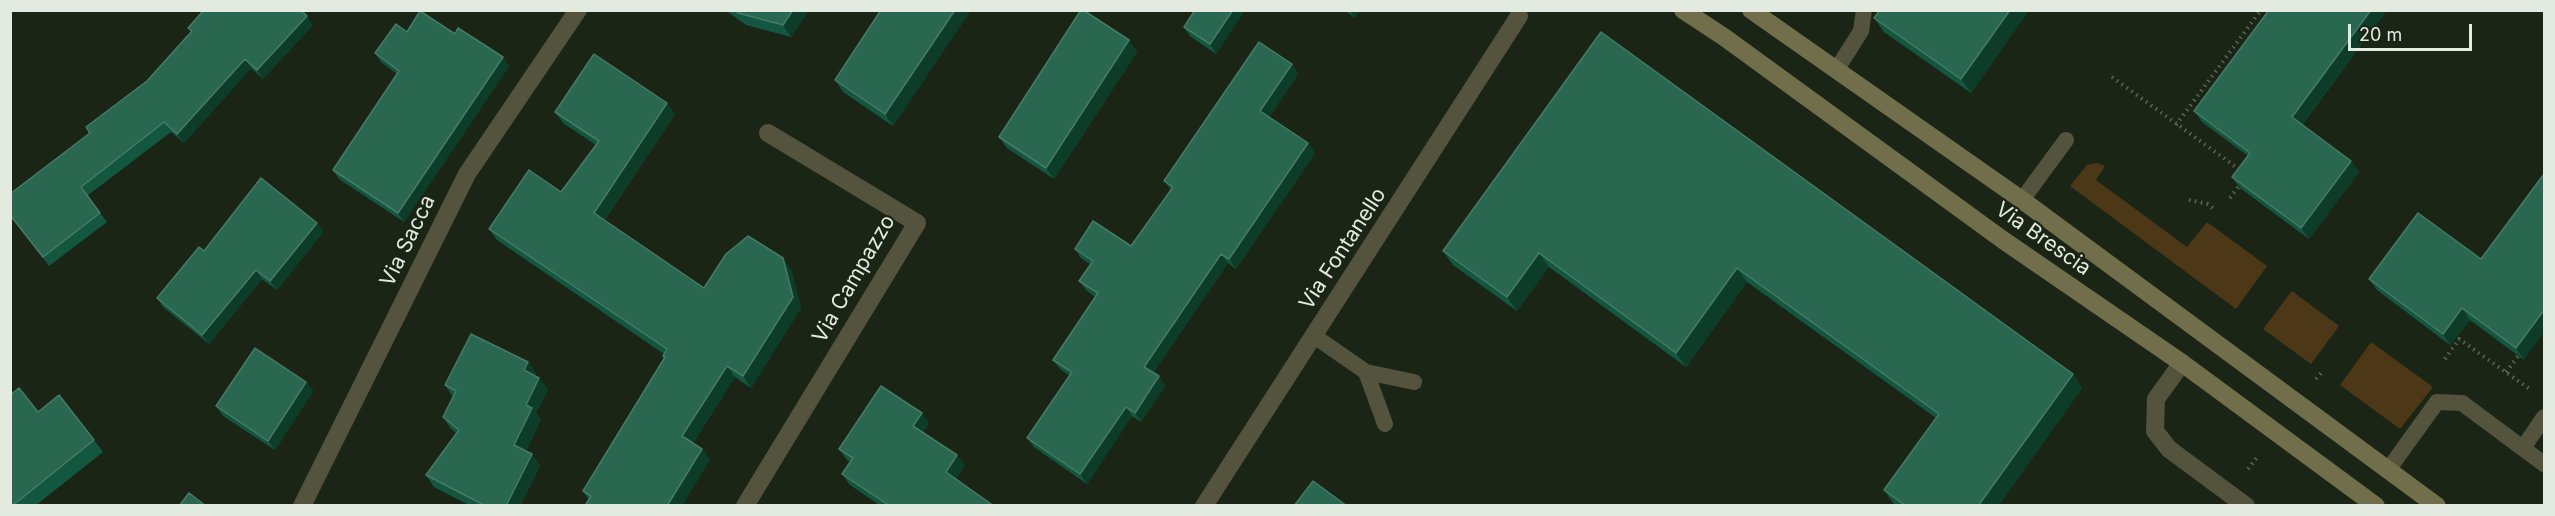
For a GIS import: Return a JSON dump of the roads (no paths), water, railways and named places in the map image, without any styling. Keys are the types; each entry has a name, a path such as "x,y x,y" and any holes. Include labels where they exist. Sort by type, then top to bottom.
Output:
{"main road":[{"name":"Via Brescia","path":"1683,10 1724,37 2003,240 2182,363 2376,506"},
{"name":"Via Brescia","path":"1751,10 2022,200 2437,506"}],"street":[{"name":"Via Sacca","path":"302,506 467,174 578,10"},
{"name":"Via Fontanello","path":"1204,506 1522,12"},
{"name":"Via Campazzo","path":"745,506 917,223 768,133"},
{"path":"2182,363 2156,399 2155,431 2169,449 2246,506"}],"lane":[{"path":"1837,69 1861,32 1864,10"},
{"path":"2022,200 2066,140"},
{"path":"1314,336 1366,372 1414,382"},
{"path":"1366,372 1385,424"},
{"path":"2388,470 2437,402 2462,403 2544,464"},
{"path":"2523,448 2544,417"}]}
